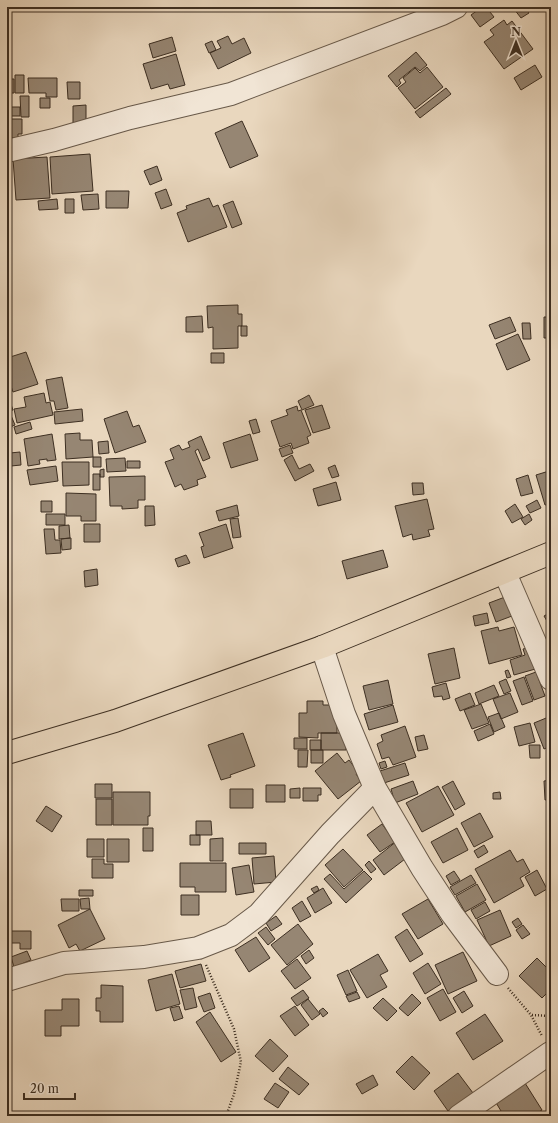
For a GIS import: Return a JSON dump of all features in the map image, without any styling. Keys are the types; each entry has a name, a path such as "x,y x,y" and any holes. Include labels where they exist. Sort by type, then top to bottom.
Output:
{"highway":[{"path":"7,753 115,721 322,647 551,553"}],"street":[{"path":"7,151 54,140 130,118 231,94 442,14 456,7"},
{"path":"504,573 551,679"},
{"path":"322,647 344,714 375,788 418,862 452,914 497,974"},
{"path":"7,980 64,963 144,957 198,948 231,935 259,914 330,834 375,788"},
{"path":"459,1116 550,1053"}],"path":[{"path":"198,948 234,1029 241,1062 234,1094 226,1116"},
{"path":"497,974 531,1015 550,1053"},
{"path":"531,1015 551,1016"}],"building":[{"path":"482,7 486,7 494,17 480,27 471,15"},
{"path":"517,7 525,7 529,13 521,18 514,9"},
{"path":"504,20 507,25 512,21 533,49 504,69 484,42 494,35 490,30"},
{"path":"228,36 232,44 244,38 251,53 218,69 210,53 221,48 217,41"},
{"path":"172,37 176,51 153,58 149,44"},
{"path":"212,41 216,50 209,53 205,44"},
{"path":"416,52 427,65 420,71 415,67 399,80 401,83 397,87 388,76"},
{"path":"176,54 185,85 170,89 168,84 151,89 143,64"},
{"path":"535,65 542,77 521,90 514,78"},
{"path":"427,67 443,87 415,109 398,88 406,82 403,78 415,68 420,73"},
{"path":"15,75 24,75 24,93 15,93"},
{"path":"28,78 57,78 57,97 46,97 46,93 29,93"},
{"path":"7,79 14,79 14,93 7,93"},
{"path":"67,82 80,82 80,99 68,99"},
{"path":"446,88 451,94 420,118 415,112"},
{"path":"20,96 29,96 29,117 21,117"},
{"path":"40,98 50,98 50,108 40,108"},
{"path":"86,105 86,124 73,124 73,106"},
{"path":"11,107 20,107 20,116 11,116"},
{"path":"7,119 22,119 22,134 18,134 18,138 7,138"},
{"path":"242,121 258,156 230,168 215,133"},
{"path":"90,154 93,191 52,194 50,157"},
{"path":"47,157 50,198 16,200 13,159"},
{"path":"157,166 162,180 150,185 144,171"},
{"path":"166,189 172,205 161,209 155,193"},
{"path":"106,191 129,191 128,208 106,208"},
{"path":"98,194 99,209 83,210 81,195"},
{"path":"209,198 213,207 218,205 227,227 188,242 177,213 187,209 186,206"},
{"path":"57,199 58,209 39,210 38,201"},
{"path":"65,199 74,199 74,213 65,213"},
{"path":"233,201 242,224 232,228 223,205"},
{"path":"238,305 238,314 242,314 242,326 238,326 238,348 213,349 213,327 208,328 207,306"},
{"path":"202,316 203,332 186,332 186,317"},
{"path":"510,317 516,331 495,339 489,325"},
{"path":"544,317 551,317 551,338 544,338"},
{"path":"522,323 530,323 531,339 523,339"},
{"path":"241,326 247,326 247,336 241,336"},
{"path":"518,334 530,360 507,370 496,344"},
{"path":"26,352 38,384 13,392 11,386 7,388 7,358"},
{"path":"211,353 224,353 224,363 211,363"},
{"path":"62,377 68,408 56,410 54,401 50,401 46,380"},
{"path":"7,393 13,410 7,412"},
{"path":"44,393 46,403 50,402 53,415 17,423 14,409 26,407 24,397"},
{"path":"309,395 314,405 302,410 298,401"},
{"path":"322,405 330,428 313,433 305,410"},
{"path":"297,406 298,411 301,410 311,435 307,437 309,443 293,449 291,443 280,447 271,421 288,415 286,410"},
{"path":"82,409 83,421 55,424 54,412"},
{"path":"127,411 133,427 139,425 146,442 115,453 104,419"},
{"path":"10,413 15,425 8,428 7,414"},
{"path":"256,419 260,432 253,434 249,421"},
{"path":"30,422 32,429 16,434 14,427"},
{"path":"80,433 80,440 92,440 93,457 66,459 65,434"},
{"path":"52,434 56,460 39,460 40,464 28,466 24,439"},
{"path":"250,434 258,460 231,468 223,443"},
{"path":"201,436 210,458 203,461 198,449 195,451 206,477 197,480 198,485 184,490 181,484 175,487 165,462 174,459 170,449 179,445 182,450 190,447 188,442"},
{"path":"108,441 109,453 99,454 98,442"},
{"path":"290,445 293,453 282,457 279,449"},
{"path":"20,452 21,465 11,466 10,453"},
{"path":"292,455 299,469 310,464 314,471 295,481 284,460"},
{"path":"93,457 101,457 101,467 93,467"},
{"path":"125,458 126,471 107,472 106,459"},
{"path":"127,461 140,461 140,468 127,468"},
{"path":"62,462 89,462 89,485 63,486"},
{"path":"7,464 9,464 11,474 7,475"},
{"path":"335,465 339,476 332,478 328,468"},
{"path":"56,466 58,481 30,485 27,470"},
{"path":"104,469 104,477 100,477 100,470"},
{"path":"549,471 551,476 551,504 545,505 536,475"},
{"path":"93,474 100,474 100,490 93,490"},
{"path":"528,475 533,493 521,496 516,479"},
{"path":"145,476 145,500 138,500 138,508 122,509 122,506 110,506 109,477"},
{"path":"336,482 341,500 318,506 313,489"},
{"path":"412,483 423,483 424,494 413,495"},
{"path":"66,493 96,494 96,521 81,521 81,516 66,516"},
{"path":"427,499 434,529 428,530 430,536 413,540 412,534 403,537 395,506"},
{"path":"537,500 541,508 530,513 526,506"},
{"path":"41,501 52,501 52,512 41,512"},
{"path":"515,504 523,517 512,523 505,511"},
{"path":"237,505 239,516 219,521 216,511"},
{"path":"145,506 154,506 155,525 145,526"},
{"path":"46,514 65,514 65,525 46,525"},
{"path":"529,514 532,520 525,525 521,519"},
{"path":"238,518 241,537 233,538 230,519"},
{"path":"84,524 100,524 100,542 84,542"},
{"path":"226,524 233,548 204,558 201,547 204,546 199,533"},
{"path":"69,525 70,538 59,539 59,526"},
{"path":"44,529 54,529 55,540 60,540 61,553 46,554"},
{"path":"71,538 71,549 62,550 61,539"},
{"path":"383,550 388,567 347,579 342,561"},
{"path":"186,555 190,563 178,567 175,559"},
{"path":"97,569 98,585 85,587 84,571"},
{"path":"505,597 512,616 496,622 489,603"},
{"path":"551,612 551,628 544,616"},
{"path":"487,613 489,623 475,626 473,616"},
{"path":"498,627 499,631 514,627 522,655 489,664 481,631"},
{"path":"532,647 539,668 514,675 510,660 525,655 523,649"},
{"path":"454,648 460,678 435,684 428,654"},
{"path":"508,670 511,677 507,678 505,671"},
{"path":"536,672 545,696 534,700 525,676"},
{"path":"524,677 533,701 522,705 513,681"},
{"path":"506,679 511,691 504,694 499,682"},
{"path":"388,680 393,704 369,710 363,686"},
{"path":"446,683 450,698 443,700 442,696 434,697 432,687"},
{"path":"494,685 499,696 479,704 475,693"},
{"path":"470,693 475,705 460,711 455,699"},
{"path":"510,693 518,712 501,719 493,699"},
{"path":"307,701 323,701 323,705 337,705 337,733 318,733 318,738 299,737 299,713 307,713"},
{"path":"481,704 489,723 472,729 464,710"},
{"path":"393,705 398,722 369,730 364,714"},
{"path":"499,713 505,727 494,732 488,717"},
{"path":"551,716 551,746 544,749 534,723"},
{"path":"530,723 535,742 519,746 514,727"},
{"path":"490,724 494,734 478,741 474,731"},
{"path":"405,726 416,757 393,765 389,757 382,759 377,744 383,741 381,735"},
{"path":"243,733 255,766 221,780 208,745"},
{"path":"321,733 346,733 346,750 321,750"},
{"path":"424,735 428,749 418,751 415,737"},
{"path":"294,738 307,738 307,749 294,749"},
{"path":"310,740 321,740 321,750 310,750"},
{"path":"529,745 540,745 540,758 530,758"},
{"path":"298,750 308,750 307,767 298,767"},
{"path":"311,750 323,750 323,763 311,763"},
{"path":"337,753 345,763 349,760 358,772 356,774 361,781 338,799 315,771"},
{"path":"385,761 387,767 381,769 379,763"},
{"path":"405,763 409,775 384,783 380,771"},
{"path":"551,780 551,799 545,800 544,781"},
{"path":"413,781 418,794 395,803 391,789"},
{"path":"453,781 465,804 455,810 442,787"},
{"path":"95,784 112,784 112,798 95,798"},
{"path":"266,785 285,785 285,802 266,802"},
{"path":"438,786 454,815 422,832 406,803"},
{"path":"300,788 300,798 290,798 290,789"},
{"path":"303,788 321,788 321,795 318,795 318,801 303,801"},
{"path":"230,789 253,789 253,808 230,808"},
{"path":"113,792 150,792 150,816 148,816 148,825 113,825"},
{"path":"500,792 501,799 493,799 493,793"},
{"path":"96,799 112,799 112,825 96,825"},
{"path":"46,806 62,816 52,832 36,821"},
{"path":"480,813 493,837 474,847 461,823"},
{"path":"196,821 211,821 212,835 196,835"},
{"path":"382,824 395,842 380,852 367,835"},
{"path":"143,828 153,828 153,851 143,851"},
{"path":"457,828 468,850 443,863 431,842"},
{"path":"190,835 200,835 200,845 190,845"},
{"path":"223,838 223,861 210,861 210,839"},
{"path":"87,839 104,839 104,857 87,857"},
{"path":"107,839 129,839 129,862 107,862"},
{"path":"397,841 409,856 384,875 373,860"},
{"path":"239,843 266,843 266,854 239,854"},
{"path":"484,845 488,852 478,858 474,851"},
{"path":"343,849 363,870 344,887 325,865"},
{"path":"510,850 517,862 523,859 530,872 520,878 524,886 494,903 475,869"},
{"path":"274,856 276,882 254,884 252,858"},
{"path":"92,859 104,859 104,864 113,864 113,878 92,878"},
{"path":"369,861 376,869 371,873 365,865"},
{"path":"180,863 226,863 226,892 195,892 195,887 180,887"},
{"path":"249,865 254,892 236,895 232,868"},
{"path":"537,870 547,889 535,896 525,877"},
{"path":"364,871 372,879 346,903 324,879 330,874 344,889"},
{"path":"454,871 460,880 451,885 446,876"},
{"path":"471,875 476,883 455,895 450,887"},
{"path":"477,884 486,900 465,912 456,896"},
{"path":"317,886 319,890 314,893 311,889"},
{"path":"323,888 332,903 315,913 307,898"},
{"path":"79,890 93,890 93,896 79,896"},
{"path":"181,895 199,895 199,915 181,915"},
{"path":"89,898 90,909 81,909 80,899"},
{"path":"61,899 79,899 79,911 62,911"},
{"path":"428,899 443,924 418,939 402,914"},
{"path":"302,901 311,916 300,922 292,908"},
{"path":"485,902 490,911 476,919 471,910"},
{"path":"90,909 105,939 80,951 76,944 69,948 58,925"},
{"path":"500,910 511,936 489,946 477,920"},
{"path":"276,916 282,924 271,931 266,923"},
{"path":"518,918 522,924 516,928 512,922"},
{"path":"298,924 313,944 287,965 271,945"},
{"path":"523,925 530,934 522,939 516,930"},
{"path":"266,927 275,939 268,945 258,933"},
{"path":"407,929 423,954 410,962 395,937"},
{"path":"8,931 31,931 31,949 20,949 20,943 8,943"},
{"path":"256,937 270,958 249,972 235,950"},
{"path":"309,950 314,958 306,964 301,956"},
{"path":"27,951 31,960 14,967 11,957"},
{"path":"463,952 477,981 448,994 435,965"},
{"path":"378,954 388,971 380,975 387,987 367,998 350,970"},
{"path":"7,956 10,968 7,969"},
{"path":"551,957 551,967 546,962"},
{"path":"537,958 551,972 551,989 542,998 519,976"},
{"path":"297,959 311,978 295,989 281,971"},
{"path":"428,963 441,984 425,994 413,973"},
{"path":"201,964 206,981 180,988 175,971"},
{"path":"348,970 357,991 346,995 337,975"},
{"path":"172,974 180,1004 156,1011 148,980"},
{"path":"101,985 123,986 123,1022 100,1022 100,1011 96,1011 96,998 101,998"},
{"path":"193,988 197,1007 185,1010 180,990"},
{"path":"443,989 456,1012 440,1021 427,998"},
{"path":"303,990 309,998 297,1006 291,998"},
{"path":"464,991 473,1006 462,1013 453,998"},
{"path":"357,992 360,998 349,1002 346,996"},
{"path":"210,993 215,1008 204,1012 198,997"},
{"path":"412,994 421,1003 408,1016 399,1008"},
{"path":"383,998 397,1011 387,1021 373,1008"},
{"path":"62,999 79,999 79,1026 61,1026 61,1036 45,1036 45,1010 62,1010"},
{"path":"308,999 320,1014 312,1020 301,1005"},
{"path":"179,1006 183,1018 174,1021 170,1008"},
{"path":"295,1006 309,1025 295,1036 280,1016"},
{"path":"323,1008 328,1013 323,1017 319,1011"},
{"path":"210,1012 236,1052 221,1062 196,1022"},
{"path":"485,1014 503,1041 473,1060 456,1033"},
{"path":"270,1039 288,1056 273,1072 255,1056"},
{"path":"412,1056 430,1073 414,1090 396,1072"},
{"path":"288,1067 309,1084 299,1095 279,1079"},
{"path":"458,1073 473,1093 448,1111 434,1091"},
{"path":"373,1075 378,1085 362,1094 356,1084"},
{"path":"275,1083 289,1092 278,1108 264,1099"},
{"path":"525,1083 542,1110 532,1116 504,1116 495,1101"}]}
